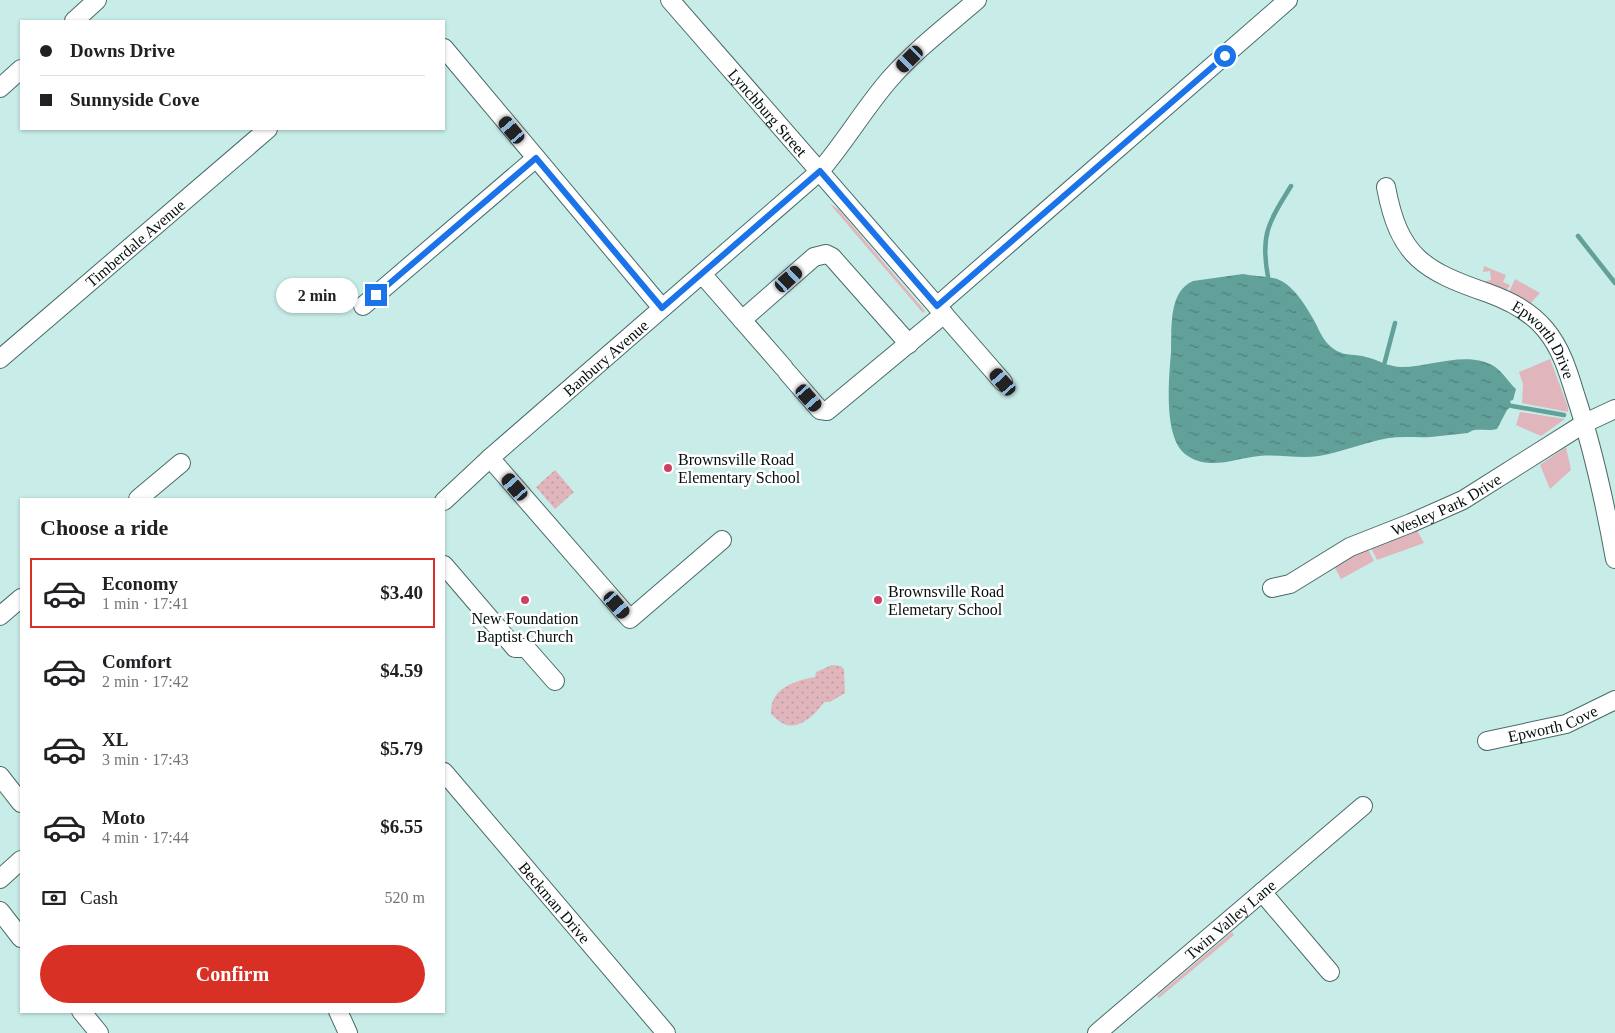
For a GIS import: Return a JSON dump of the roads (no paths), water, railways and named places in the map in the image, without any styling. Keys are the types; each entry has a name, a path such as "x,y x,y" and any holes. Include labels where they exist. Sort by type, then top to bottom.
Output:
{"street":[{"path":"75,20 97,0"},
{"name":"Lynchburg Street","path":"670,0 1003,382"},
{"name":"Banbury Avenue","path":"445,500 490,458 820,171 840,148 871,102 891,77 976,0"},
{"path":"702,274 820,410 827,411 909,344 941,310 1288,0"},
{"path":"445,49 662,308"},
{"path":"0,88 20,70"},
{"name":"Timberdale Avenue","path":"0,358 267,130"},
{"path":"363,306 536,158"},
{"name":"Epworth Drive","path":"1386,188 1396,229 1418,259 1456,282 1512,303 1532,316 1544,328 1562,356 1608,485 1615,559"},
{"path":"742,320 814,257 826,254 832,257 909,344"},
{"name":"Wesley Park Drive","path":"1272,588 1290,584 1350,546 1411,523 1463,500 1585,423 1615,408"},
{"path":"490,458 630,619 722,540"},
{"path":"139,498 180,463"},
{"path":"445,565 515,648 526,648 555,681"},
{"path":"0,616 20,599"},
{"name":"Epworth Cove","path":"1487,741 1566,724 1615,700"},
{"path":"0,776 20,802"},
{"name":"Beckman Drive","path":"445,777 666,1033"},
{"name":"Twin Valley Lane","path":"1096,1033 1363,806"},
{"path":"0,879 20,861"},
{"path":"1262,892 1330,972"},
{"path":"0,911 20,937"},
{"path":"83,1013 99,1033"},
{"path":"339,1013 348,1033"}],"water":[{"path":"1243,274 1273,278 1287,284 1299,296 1327,343 1340,353 1366,357 1397,367 1459,359 1481,361 1499,370 1516,389 1513,400 1510,401 1512,406 1507,410 1497,429 1494,430 1474,430 1468,433 1431,437 1389,438 1311,457 1259,456 1212,463 1194,459 1185,454 1178,446 1170,421 1169,376 1175,302 1185,286 1193,281"}],"waterway":[{"path":"1268,277 1265,250 1268,229 1291,186"},
{"path":"1578,236 1615,283"},
{"path":"1384,365 1395,323"},
{"path":"1512,406 1564,415"}],"place":[{"name":"Brownsville Road Elementary School","path":"668,468"},
{"name":"New Foundation Baptist Church","path":"525,600"},
{"name":"Brownsville Road Elemetary School","path":"878,600"}]}
